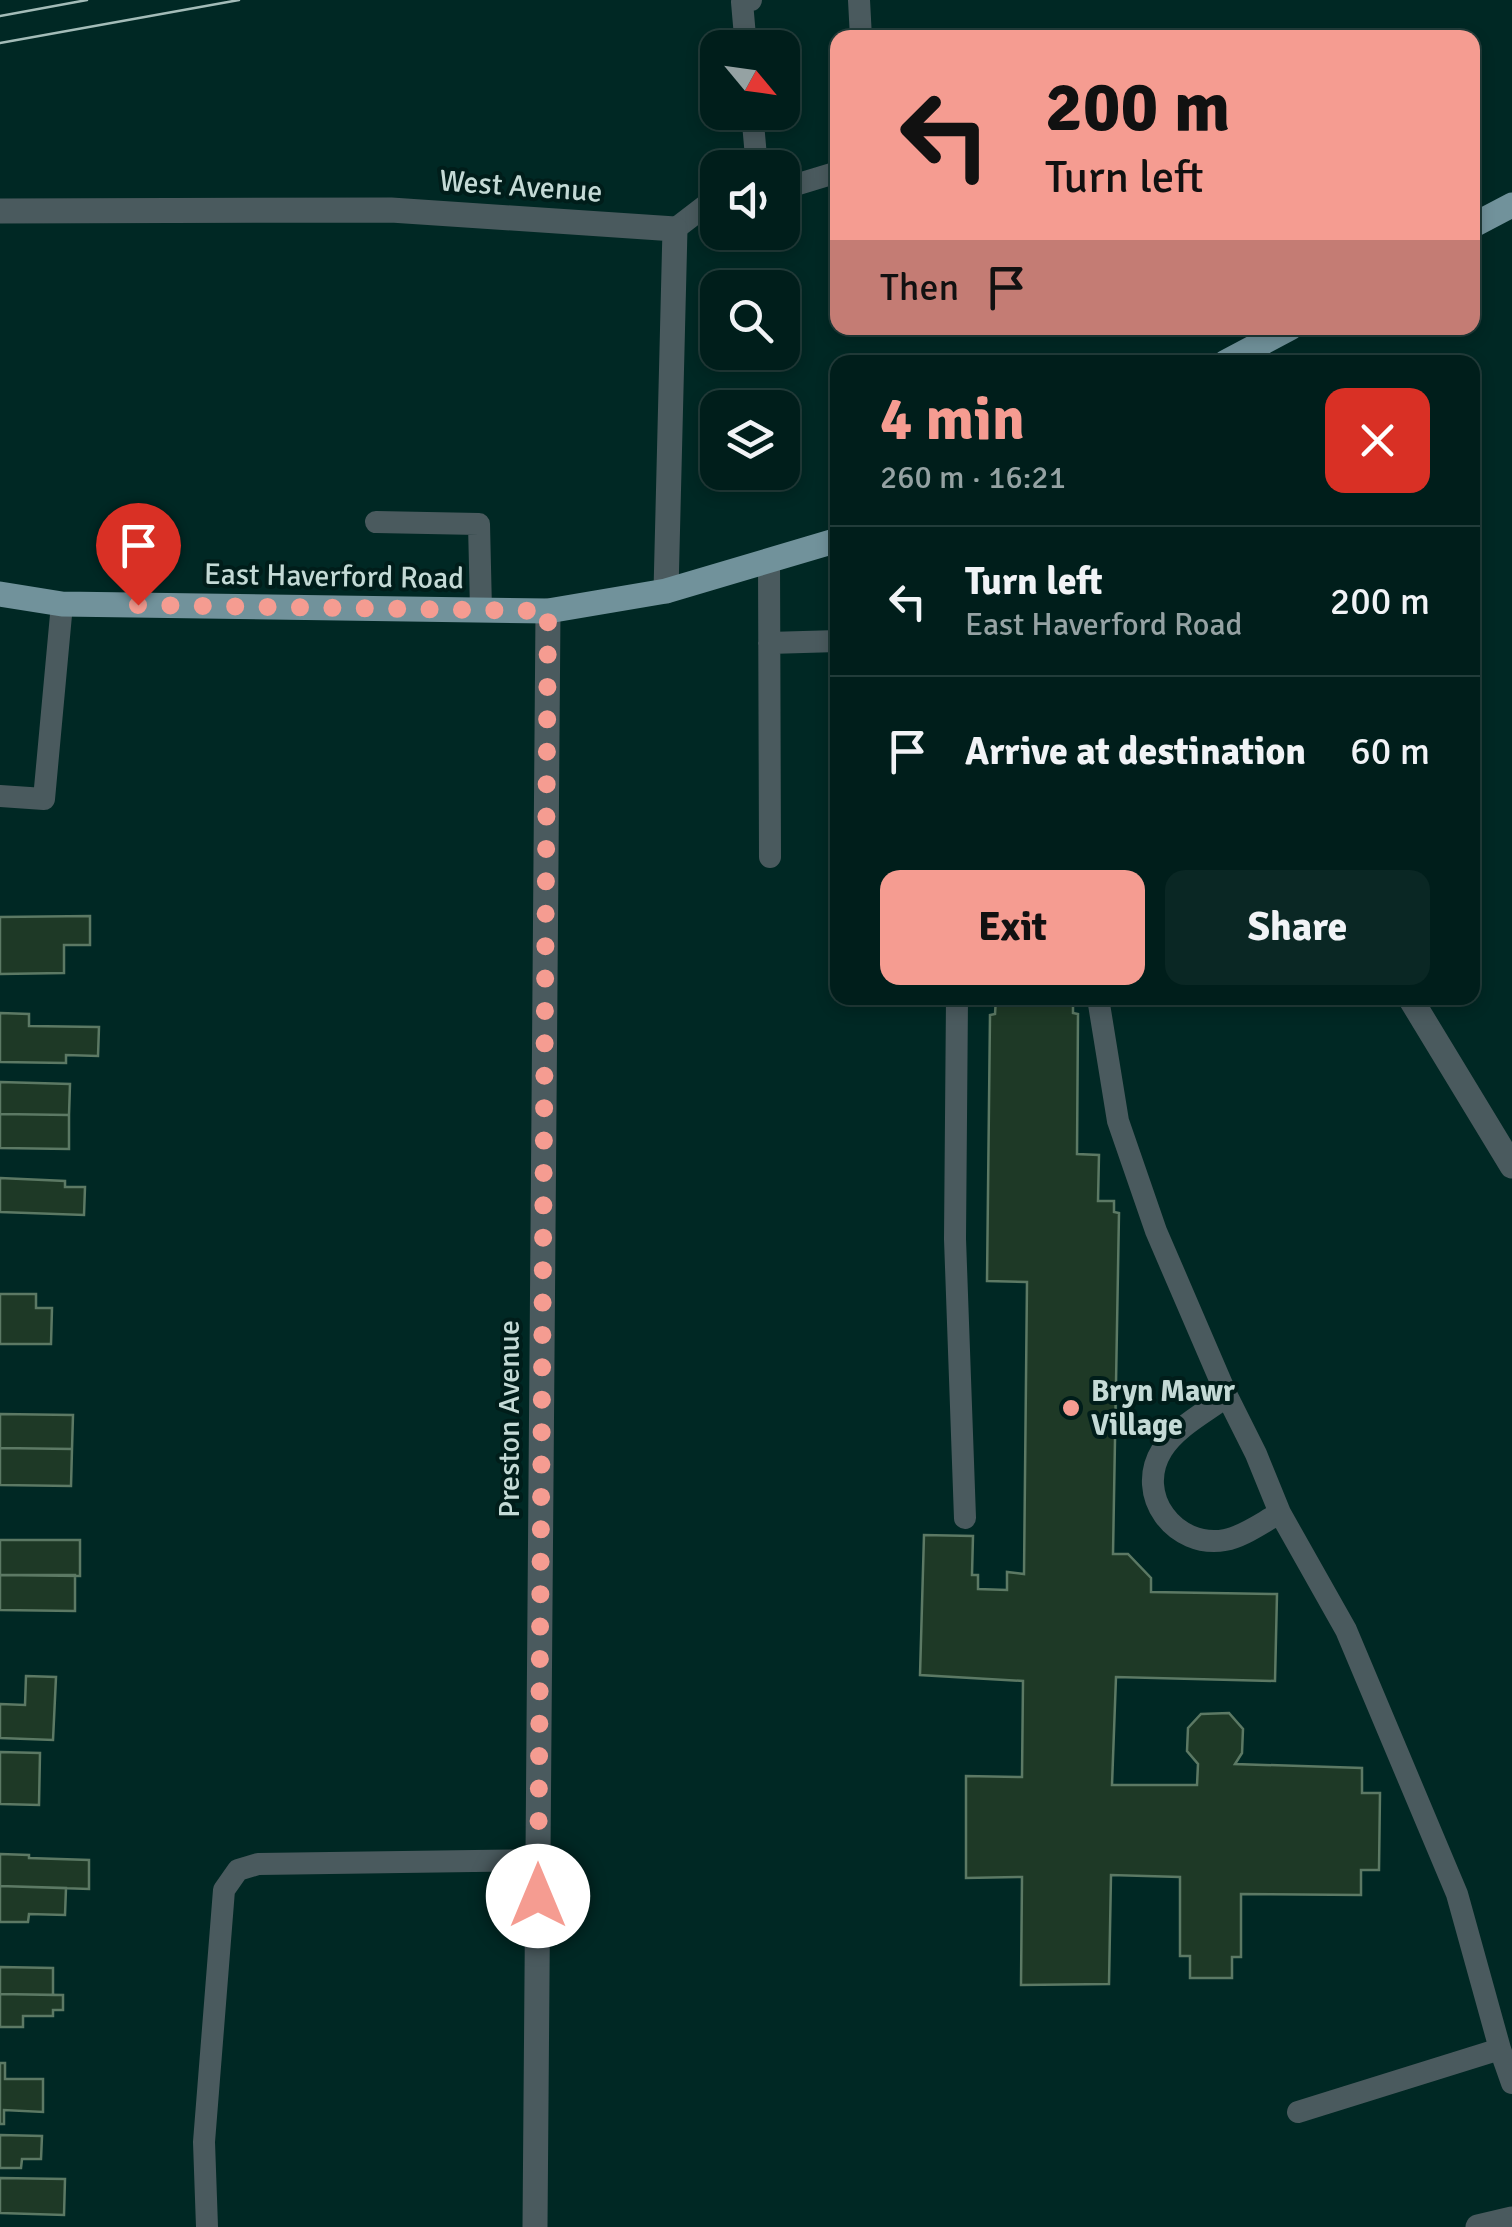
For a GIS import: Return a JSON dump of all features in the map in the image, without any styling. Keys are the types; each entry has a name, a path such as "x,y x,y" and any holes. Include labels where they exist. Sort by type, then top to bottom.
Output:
{"main road":[{"path":"1480,222 1512,205"},
{"path":"1239,355 1277,335"},
{"name":"East Haverford Road","path":"0,594 62,604 548,611 666,591 830,542"}],"street":[{"name":"West Avenue","path":"0,211 390,210 675,230"},
{"path":"666,591 675,230"},
{"name":"Preston Avenue","path":"536,2227 548,611"},
{"path":"1414,1005 1512,1166"},
{"path":"1478,2227 1512,2219"}],"lane":[{"path":"744,30 742,2 752,0"},
{"path":"858,0 861,30"},
{"path":"800,184 830,174"},
{"path":"675,230 700,210"},
{"path":"376,522 479,524 480,610"},
{"path":"769,561 770,858"},
{"path":"0,796 44,798 62,604"},
{"path":"769,644 830,642"},
{"path":"957,1005 956,1239 965,1518"},
{"path":"1099,1005 1118,1120 1156,1232 1280,1513 1346,1630 1457,1894 1512,2083"},
{"path":"1228,1396 1176,1434 1161,1451 1154,1473 1154,1497 1164,1518 1182,1534 1204,1542 1228,1540 1280,1513"},
{"path":"206,2227 204,2142 224,1890 238,1870 258,1864 538,1860"},
{"path":"1298,2112 1500,2049"}],"building":[{"path":"90,916 90,945 64,945 64,973 0,974 0,917"},
{"name":"Bryn Mawr Village","path":"996,1005 1073,1005 1073,1013 1078,1014 1077,1154 1099,1155 1098,1201 1114,1201 1114,1212 1119,1213 1113,1554 1128,1554 1151,1578 1151,1592 1277,1594 1275,1681 1116,1677 1112,1785 1197,1785 1198,1764 1187,1751 1188,1728 1201,1714 1229,1713 1243,1729 1242,1753 1235,1764 1362,1768 1362,1793 1380,1793 1379,1870 1361,1870 1361,1895 1241,1894 1241,1957 1232,1957 1232,1978 1190,1978 1190,1956 1180,1956 1180,1877 1111,1875 1109,1984 1021,1985 1022,1877 966,1878 966,1776 1022,1777 1023,1681 920,1675 924,1535 973,1536 972,1575 978,1575 978,1589 1007,1590 1007,1572 1024,1574 1027,1282 987,1281 990,1015 995,1014"},
{"path":"0,1013 29,1014 29,1026 99,1027 98,1056 66,1055 66,1063 0,1062"},
{"path":"0,1082 70,1084 69,1115 0,1114"},
{"path":"0,1114 69,1115 69,1149 0,1148"},
{"path":"0,1178 65,1181 65,1187 85,1187 84,1215 0,1212"},
{"path":"0,1294 36,1294 36,1308 52,1308 51,1344 0,1344"},
{"path":"0,1414 73,1415 72,1449 0,1448"},
{"path":"0,1448 72,1449 71,1486 0,1485"},
{"path":"0,1540 80,1540 80,1576 0,1575"},
{"path":"0,1575 75,1575 75,1611 0,1610"},
{"path":"26,1676 56,1677 53,1740 0,1738 0,1704 25,1705"},
{"path":"0,1752 40,1753 39,1805 0,1804"},
{"path":"0,1854 89,1860 89,1889 0,1886"},
{"path":"0,1886 66,1888 65,1915 29,1914 28,1922 0,1922"},
{"path":"0,1967 53,1968 53,1995 0,1994"},
{"path":"0,1994 63,1995 63,2010 53,2010 53,2016 23,2016 23,2027 0,2027"},
{"path":"0,2063 5,2063 5,2079 43,2079 43,2112 4,2110 4,2124 0,2124"},
{"path":"0,2135 42,2136 41,2159 22,2159 21,2168 0,2168"},
{"path":"0,2178 65,2179 64,2215 0,2213"}],"tram line":[{"path":"0,16 87,0"},
{"path":"0,43 239,0"}],"place":[{"name":"Bryn Mawr Village","path":"1071,1408"}],"route":[{"path":"138,605 548,611 538,1896"}]}
